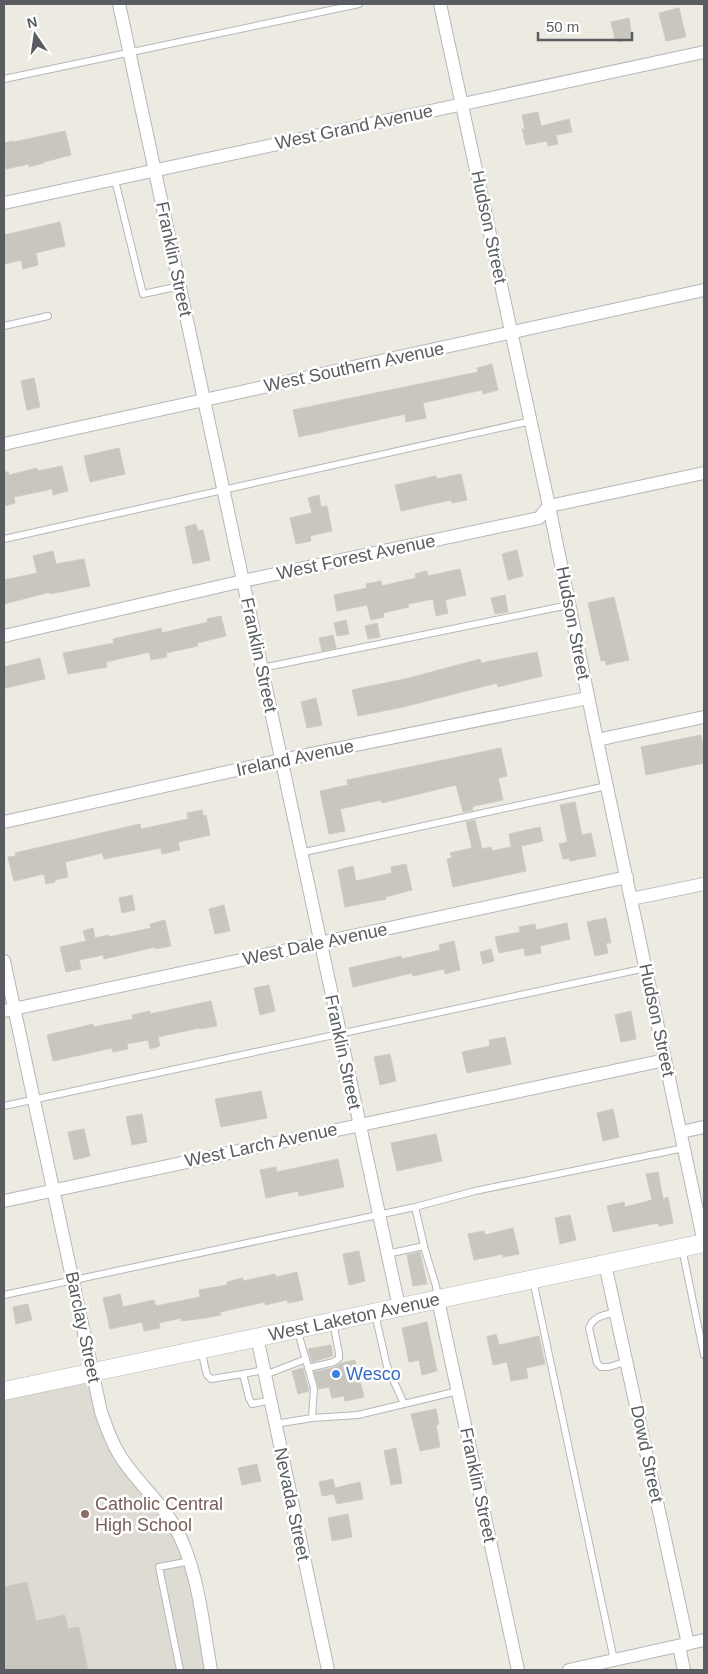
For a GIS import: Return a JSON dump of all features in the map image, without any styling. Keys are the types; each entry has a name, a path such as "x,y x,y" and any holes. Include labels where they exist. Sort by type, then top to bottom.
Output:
{"main road":[{"name":"West Laketon Avenue","path":"4,1391 704,1243"}],"street":[{"name":"Franklin Street","path":"119,4 399,1307"},
{"name":"Hudson Street","path":"440,4 550,506 588,698 627,877 637,898 646,968 704,1243"},
{"name":"West Grand Avenue","path":"4,203 704,52"},
{"name":"West Southern Avenue","path":"4,444 704,290"},
{"name":"West Forest Avenue","path":"4,636 243,581 538,518 550,506 704,473"},
{"name":"Ireland Avenue","path":"4,822 281,760 588,698"},
{"path":"597,740 704,717"},
{"name":"West Dale Avenue","path":"9,1010 627,877"},
{"path":"637,898 704,884"},
{"name":"Barclay Street","path":"4,961 9,1010 34,1099 94,1372 101,1412 119,1454 136,1477 158,1500 175,1527 191,1561 212,1670"},
{"name":"West Larch Avenue","path":"4,1201 665,1060"},
{"path":"681,1132 704,1127"},
{"name":"Dowd Street","path":"606,1264 628,1362 684,1645 684,1670"},
{"name":"Franklin Street","path":"438,1300 518,1670"},
{"name":"Nevada Street","path":"257,1337 328,1670"},
{"path":"569,1670 704,1640"}],"lane":[{"path":"4,79 359,4"},
{"path":"115,180 143,294 180,286"},
{"path":"4,326 48,316"},
{"path":"4,538 531,421"},
{"path":"262,668 569,604"},
{"path":"300,853 607,786"},
{"path":"4,1106 646,968"},
{"path":"4,1295 415,1207 475,1191 684,1148"},
{"path":"415,1207 438,1300"},
{"path":"387,1254 424,1248"},
{"path":"682,1248 704,1355"},
{"path":"532,1280 614,1660"},
{"path":"375,1312 388,1366 404,1404"},
{"path":"617,1312 595,1319 591,1322 589,1328 597,1363 602,1367 609,1368 628,1362"},
{"path":"308,1368 334,1362 338,1358 339,1353 333,1321"},
{"path":"297,1329 314,1388 312,1418"},
{"path":"200,1349 206,1374 211,1379 265,1373 306,1359"},
{"path":"243,1374 252,1404 270,1400"},
{"path":"275,1424 312,1418 358,1415 458,1391"},
{"path":"180,1670 159,1567 191,1561"}],"shaded area":[{"name":"Catholic Central High School","path":"93,1372 109,1433 175,1527 213,1670 4,1670 4,1391"}],"building":[{"path":"679,8 686,37 666,41 659,13"},
{"path":"629,18 632,39 619,42 618,38 615,39 611,22"},
{"path":"538,112 541,126 569,119 572,132 556,135 558,144 548,146 547,141 526,145 522,129 525,129 522,115"},
{"path":"65,131 71,155 29,167 29,164 6,169 4,143"},
{"path":"60,222 65,246 36,253 38,265 23,269 21,260 4,264 4,235"},
{"path":"492,364 498,390 483,394 482,390 423,403 426,418 406,422 405,414 299,437 293,410 478,372 477,368"},
{"path":"34,378 40,407 27,410 21,381"},
{"path":"119,448 125,474 90,482 84,456"},
{"path":"62,466 68,491 53,495 52,489 14,497 15,503 4,506 4,472 8,472 9,475 37,468 38,471"},
{"path":"461,474 467,500 452,503 451,500 401,511 395,485 436,476 437,479"},
{"path":"319,495 321,507 327,506 332,531 310,536 311,541 296,544 290,518 312,513 308,498"},
{"path":"196,524 198,531 203,530 210,560 193,564 185,527"},
{"path":"517,550 523,576 508,580 502,554"},
{"path":"53,551 56,564 84,559 90,586 50,594 50,592 4,604 4,580 37,573 33,556"},
{"path":"460,569 466,595 445,600 448,613 436,616 433,599 408,604 409,607 383,613 384,617 371,620 367,605 337,611 334,595 367,588 366,584 381,581 382,586 416,578 415,574 427,571 428,576"},
{"path":"505,595 508,612 495,614 491,598"},
{"path":"614,597 629,660 606,665 605,660 601,661 588,603"},
{"path":"221,616 226,636 197,643 198,646 166,653 167,657 151,660 149,652 106,662 107,667 68,674 63,653 114,643 113,639 161,628 162,633 208,622 207,619"},
{"path":"346,620 349,634 337,636 334,623"},
{"path":"377,623 380,637 368,639 365,626"},
{"path":"333,635 336,648 322,651 319,638"},
{"path":"537,652 542,676 498,687 497,683 403,707 358,716 352,690 409,678 480,659 481,663"},
{"path":"40,658 45,679 5,688 4,667"},
{"path":"316,698 322,725 307,728 301,702"},
{"path":"701,735 704,763 646,775 641,747"},
{"path":"501,748 507,776 498,778 503,800 474,806 473,810 463,812 456,785 382,803 381,800 340,809 345,831 329,834 320,791 348,785 347,780"},
{"path":"575,802 582,835 591,833 596,856 570,861 569,858 563,859 559,844 567,842 560,805"},
{"path":"202,810 203,816 206,815 210,835 178,842 180,850 162,854 161,848 104,859 102,853 65,862 68,877 55,880 55,882 46,884 44,874 14,881 8,857 16,856 15,853 140,824 141,829 188,819 187,813"},
{"path":"475,820 482,849 491,847 492,851 511,847 509,834 540,827 543,841 521,846 526,871 453,887 447,859 452,858 450,853 472,848 466,822"},
{"path":"406,864 412,890 385,897 386,899 345,907 338,870 353,866 356,881 392,873 391,867"},
{"path":"132,895 135,910 122,913 119,898"},
{"path":"224,905 230,931 215,934 209,909"},
{"path":"606,918 611,943 606,943 608,953 595,956 587,922"},
{"path":"165,920 171,946 156,949 155,947 104,959 103,955 79,960 81,969 66,972 60,947 86,941 83,931 93,928 95,938 109,935 109,937 151,928 150,924"},
{"path":"567,923 570,939 540,946 541,953 525,956 524,948 499,953 495,937 520,932 519,927 535,924 536,930"},
{"path":"454,941 460,970 445,974 444,969 413,976 412,973 353,987 349,968 401,956 402,959 440,950 439,945"},
{"path":"491,949 494,961 483,964 480,952"},
{"path":"269,985 275,1011 260,1015 254,988"},
{"path":"211,1001 217,1026 158,1037 160,1046 150,1049 148,1040 127,1044 128,1049 113,1052 112,1048 53,1061 47,1035 93,1024 94,1027 133,1019 132,1015 150,1011 150,1014"},
{"path":"631,1011 636,1039 621,1042 615,1015"},
{"path":"505,1037 511,1064 467,1073 462,1052 490,1046 489,1040"},
{"path":"390,1054 396,1081 380,1085 374,1057"},
{"path":"261,1091 267,1118 221,1127 215,1099"},
{"path":"613,1109 619,1137 603,1141 597,1113"},
{"path":"142,1114 147,1142 132,1145 126,1117"},
{"path":"84,1129 90,1156 74,1160 68,1132"},
{"path":"436,1134 442,1161 397,1171 391,1143"},
{"path":"338,1159 344,1187 299,1196 298,1191 266,1198 260,1170 276,1167 277,1172"},
{"path":"658,1172 663,1199 668,1197 673,1223 659,1226 658,1223 613,1232 607,1206 624,1202 625,1207 652,1200 646,1174"},
{"path":"570,1215 576,1240 560,1244 555,1218"},
{"path":"513,1228 519,1254 503,1257 503,1254 474,1260 468,1234 484,1231 485,1235"},
{"path":"359,1251 365,1281 349,1285 343,1254"},
{"path":"420,1252 427,1284 413,1286 407,1255"},
{"path":"297,1272 303,1300 288,1303 287,1300 265,1305 265,1302 220,1312 221,1315 181,1321 181,1318 159,1323 160,1328 144,1331 142,1322 110,1329 103,1298 120,1294 123,1307 154,1300 156,1306 200,1297 199,1290 227,1285 227,1282 243,1278 243,1281 275,1274 276,1277"},
{"path":"28,1304 32,1320 16,1324 13,1307"},
{"path":"427,1322 437,1371 422,1375 419,1360 409,1362 402,1328"},
{"path":"496,1334 499,1345 539,1336 545,1364 526,1368 528,1378 511,1381 507,1362 493,1365 487,1337"},
{"path":"331,1345 333,1356 312,1362 308,1349"},
{"path":"355,1360 364,1397 345,1401 344,1396 332,1398 329,1387 319,1389 314,1372"},
{"path":"303,1368 309,1391 298,1394 292,1371"},
{"path":"436,1409 439,1424 436,1425 440,1447 420,1451 411,1414"},
{"path":"396,1448 402,1483 391,1485 384,1451"},
{"path":"257,1464 261,1481 242,1485 238,1468"},
{"path":"333,1479 335,1488 360,1482 363,1499 337,1504 334,1494 322,1496 319,1482"},
{"path":"348,1514 352,1537 332,1541 328,1518"},
{"path":"27,1582 36,1621 65,1615 68,1629 79,1627 88,1670 4,1670 4,1587"}],"place":[{"name":"Wesco","path":"336,1374"},
{"name":"Catholic Central High School","path":"85,1514"}]}
